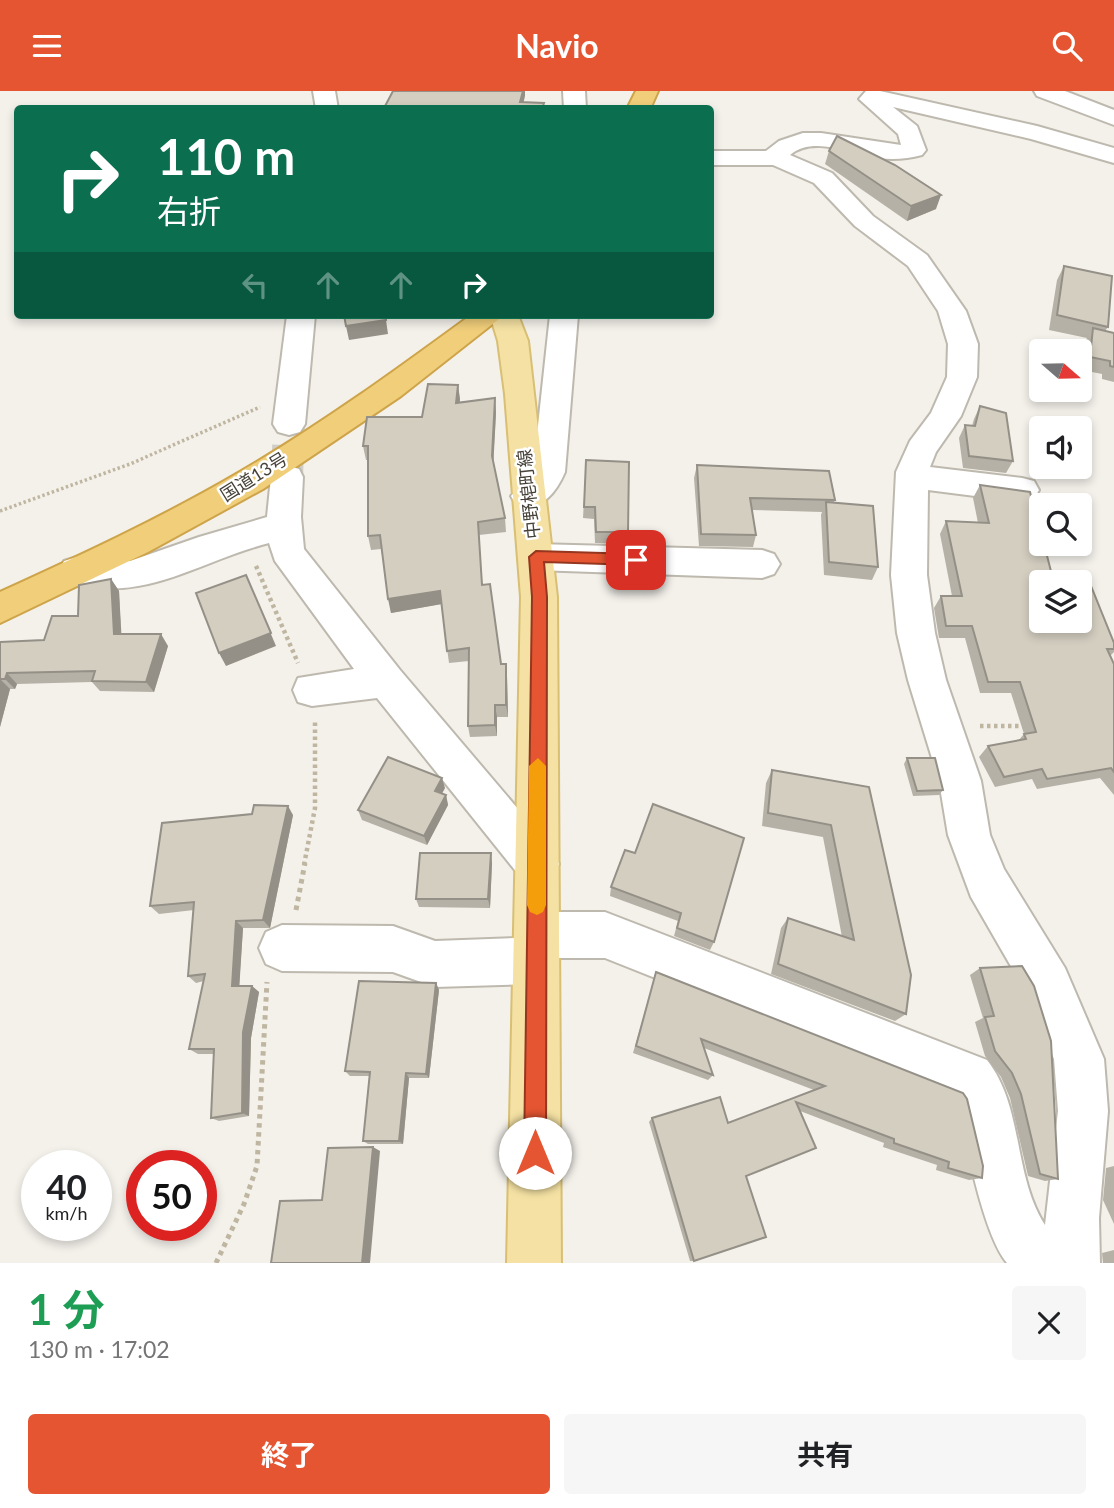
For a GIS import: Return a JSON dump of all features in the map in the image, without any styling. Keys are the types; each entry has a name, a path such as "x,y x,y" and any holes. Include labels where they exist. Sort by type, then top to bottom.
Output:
{"highway":[{"name":"国道13号","path":"0,608 215,501 264,473 409,376 485,319"}],"main road":[{"name":"中野梍町線","path":"505,319 513,341 537,562 534,1263"}],"street":[{"path":"1045,91 1114,118"},
{"path":"772,158 799,140 819,139 883,152 914,150 909,131 873,103 870,99 873,96 1037,133 1114,156"},
{"path":"714,158 772,158 823,178 864,221 918,261 952,311 963,344 962,377 945,416 921,449 912,476 909,575 916,633 927,680 960,781 969,835 987,882 1048,985 1079,1059 1083,1111 1072,1218 1073,1263"},
{"path":"289,424 301,319"},
{"path":"528,496 544,484 549,473 564,319"},
{"path":"912,476 1022,490"},
{"path":"287,477 287,552 386,681 537,864"},
{"path":"77,571 108,579 136,576 210,547 285,532"},
{"path":"537,562 755,571"},
{"path":"312,690 386,681"},
{"path":"282,948 393,949 435,964 604,935 969,1079 980,1092 999,1173 1021,1239 1042,1263"}],"path":[{"path":"0,511 130,464 292,392"},
{"path":"216,1263 244,1204 257,1166 268,978 294,920 315,809 315,711 312,690 255,569 285,532"},
{"path":"944,726 1040,726"}],"building":[{"path":"393,91 523,91 520,102 544,103 543,105 386,105"},
{"path":"837,136 895,165 941,195 911,206 829,151"},
{"path":"1064,266 1112,276 1108,327 1057,315"},
{"path":"345,319 386,320 346,326"},
{"path":"1093,328 1114,333 1114,367 1110,366 1110,361 1092,357"},
{"path":"428,384 458,385 456,403 495,398 492,456 505,518 478,522 482,585 490,584 501,664 506,664 506,705 495,705 495,725 468,726 469,648 447,651 440,591 388,599 380,535 368,536 368,446 363,446 367,417 422,417"},
{"path":"980,406 1006,413 1013,461 969,456 965,425 975,426"},
{"path":"586,460 629,462 628,532 596,532 595,507 584,507"},
{"path":"697,465 829,471 835,500 750,498 756,535 701,534"},
{"path":"980,485 1030,492 1029,556 1047,556 1051,570 1029,570 1029,633 1092,633 1092,588 1114,643 1114,649 1107,649 1114,664 1114,772 1111,768 1047,779 1042,769 1004,777 988,746 1026,739 1024,734 1036,732 1020,682 988,682 972,626 946,626 941,596 962,596 946,521 989,523"},
{"path":"826,502 873,506 878,567 829,562"},
{"path":"246,575 271,633 219,653 196,593"},
{"path":"111,579 114,634 161,634 146,682 92,681 95,671 7,673 5,679 0,679 0,642 44,640 52,616 78,616 79,585"},
{"path":"388,757 442,778 435,791 446,795 424,836 358,810"},
{"path":"907,758 935,758 943,790 917,791"},
{"path":"772,770 869,787 911,975 906,1014 778,964 788,918 854,940 831,825 768,813"},
{"path":"653,804 744,838 714,942 677,928 681,913 611,887 625,850 635,853"},
{"path":"254,805 288,806 263,920 236,921 232,986 252,986 243,1032 242,1113 211,1118 214,1049 189,1049 205,974 188,976 194,902 150,906 162,823 252,814"},
{"path":"420,853 491,853 488,899 416,899"},
{"path":"1022,966 1034,986 1051,1041 1058,1179 1040,1174 1021,1094 1012,1073 995,1051 985,1017 994,1016 980,968"},
{"path":"656,972 963,1093 967,1099 983,1166 982,1178 948,1168 949,1162 894,1143 894,1139 796,1102 816,1148 746,1176 766,1237 694,1261 652,1118 720,1097 728,1123 825,1086 701,1039 713,1075 636,1046"},
{"path":"359,981 436,983 426,1074 406,1073 399,1141 363,1141 370,1072 345,1071"},
{"path":"373,1147 362,1263 271,1263 280,1201 322,1200 328,1148"}],"tunnel":[{"path":"287,477 289,424"}],"slow traffic":[{"path":"537,905 538,766"}],"route":[{"path":"535,1153 539,597 536,557 636,560"}]}
